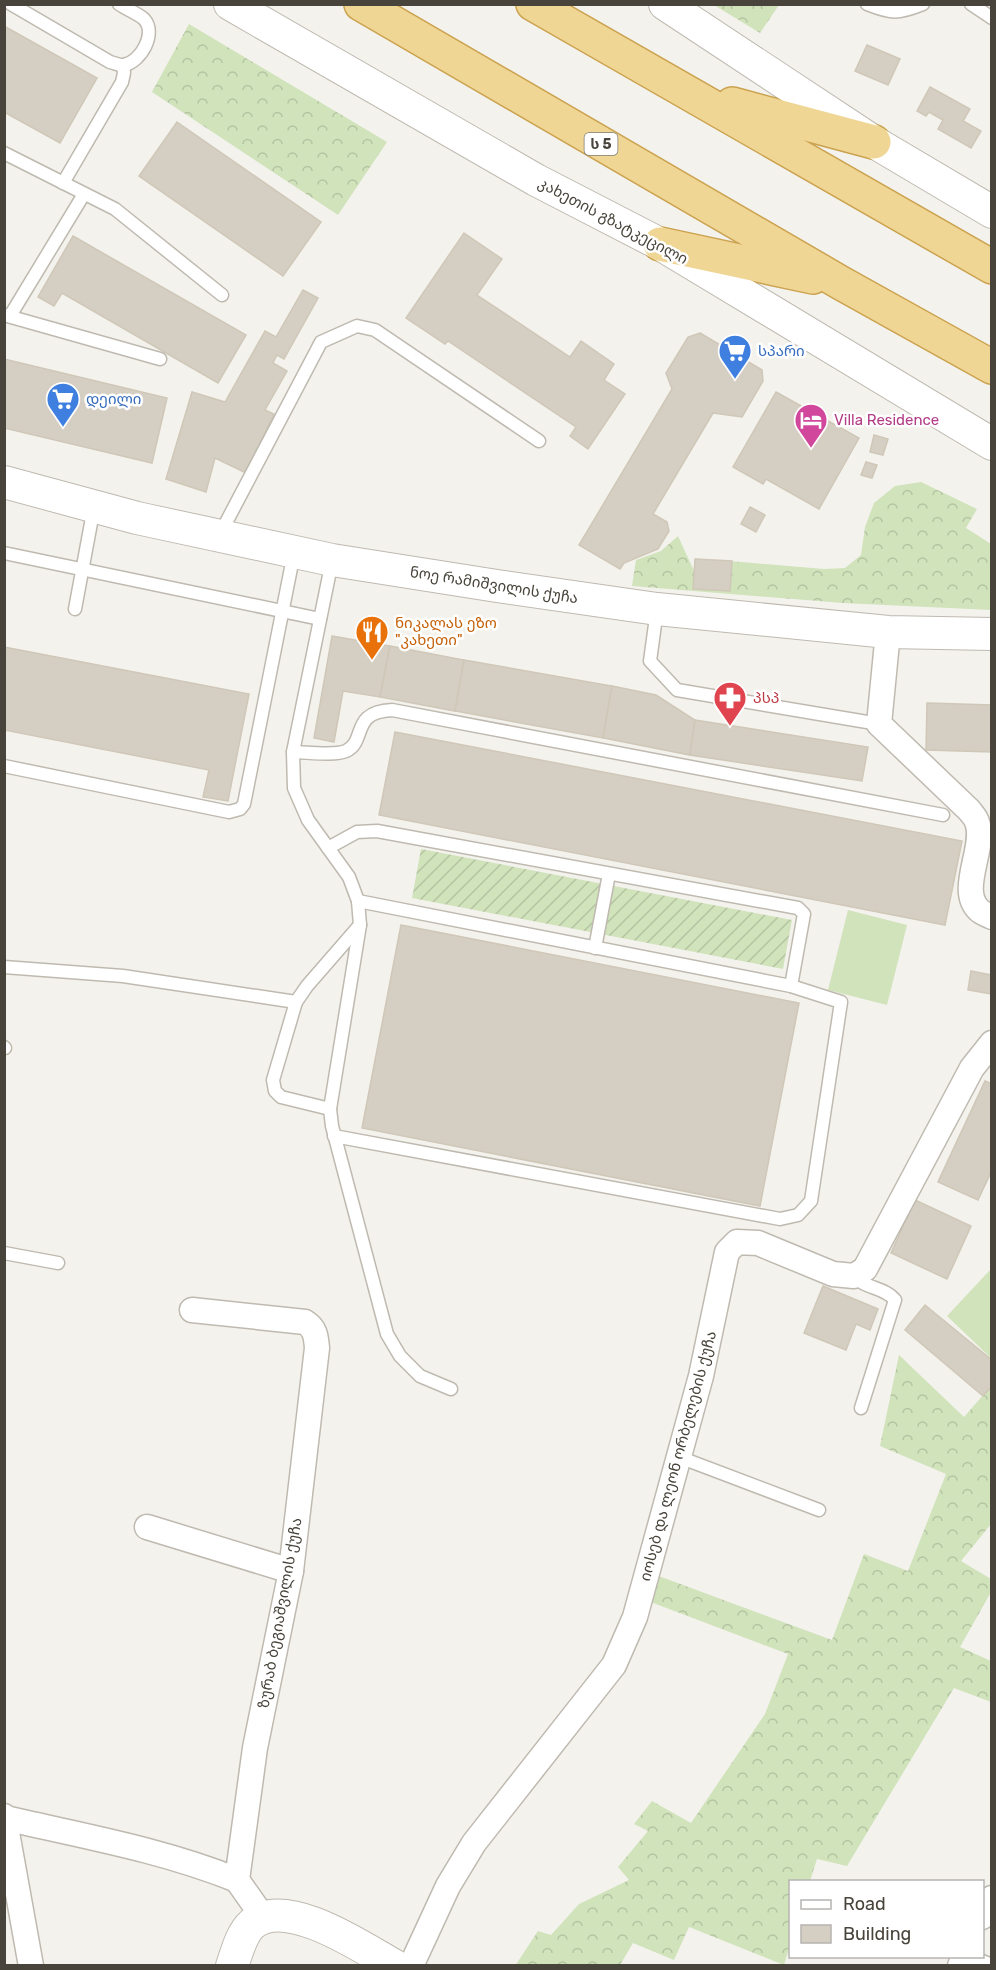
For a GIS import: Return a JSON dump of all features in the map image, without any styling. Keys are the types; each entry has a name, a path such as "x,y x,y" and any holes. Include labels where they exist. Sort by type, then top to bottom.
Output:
{"highway":[{"name":"ს 5","path":"361,4 985,368"},
{"path":"533,4 992,267"},
{"path":"686,92 874,142"},
{"path":"660,244 841,283"}],"street":[{"name":"კახეთის გზატკეცილი","path":"230,4 536,180 660,244 992,444"},
{"path":"665,4 874,142 992,213"},
{"name":"ნოე რამიშვილის ქუჩა","path":"4,482 137,518 332,560 657,609 888,632 992,634"},
{"path":"888,632 879,724 969,810 978,824 971,887 972,900 979,910 992,917"},
{"path":"854,1276 865,1269 972,1068 992,1043"},
{"name":"იოსებ და ლეონ ორბელების ქუჩა","path":"411,1965 448,1886 474,1843 615,1665 635,1617 679,1457 701,1376 728,1252 737,1242 758,1243 833,1274 854,1276"},
{"name":"ზურაბ ბეგიაშვილის ქუჩა","path":"192,1310 305,1322 316,1335 300,1506 291,1570 255,1748 237,1880"},
{"path":"147,1527 291,1570"},
{"path":"32,1965 6,1828 144,1850 199,1865 237,1880 263,1917"},
{"path":"984,1913 992,1898"},
{"path":"232,1965 250,1926 263,1917 280,1915 318,1924 395,1965"}],"lane":[{"path":"11,4 110,62 123,65 134,60 143,51 149,29 144,20 119,4"},
{"path":"867,4 901,13 922,4"},
{"path":"971,4 992,18"},
{"path":"63,183 122,82 123,65"},
{"path":"4,153 115,209 222,295"},
{"path":"84,194 7,316 160,359"},
{"path":"219,536 321,342 357,326 375,330 539,441"},
{"path":"75,609 94,506"},
{"path":"4,766 229,812 240,809 244,804 295,552"},
{"path":"4,553 320,619"},
{"path":"332,560 294,752 294,788 308,820 349,878 358,901 360,925 330,1110 334,1136 387,1334 400,1356 420,1376 451,1389"},
{"path":"657,609 650,662 677,690 879,724"},
{"path":"294,752 343,753 351,748 365,720 379,711 392,710 943,815"},
{"path":"328,848 357,832 377,831 798,908 804,914 790,986"},
{"path":"595,948 609,874"},
{"path":"334,1136 780,1219 798,1215 811,1201 841,1002 790,986 358,901"},
{"path":"330,1110 280,1097 275,1091 273,1080 296,1002 360,925"},
{"path":"4,967 123,976 296,1002"},
{"path":"4,1253 58,1263"},
{"path":"854,1276 867,1286 890,1294 895,1300 861,1408"},
{"path":"679,1457 819,1509"},
{"path":"975,1958 992,1965"}],"green space":[{"path":"714,5 779,5 760,33"},
{"path":"189,24 387,142 338,215 152,92"},
{"path":"921,482 977,509 966,528 991,544 991,610 843,603 632,586 636,560 661,551 678,536 700,584 726,586 729,561 824,569 845,568 861,555 865,527 874,503 895,486"},
{"path":"421,849 792,920 783,969 412,898"},
{"path":"848,910 907,925 887,1005 828,990"},
{"path":"991,1269 991,1358 947,1316"},
{"path":"899,1355 964,1417 991,1386 991,1524 961,1561 991,1579 991,1592 960,1647 991,1661 991,1702 954,1688 847,1866 817,1859 810,1880 789,1880 789,1948 784,1965 689,1927 674,1960 633,1943 620,1965 515,1966 538,1931 551,1935 579,1904 629,1880 618,1867 648,1831 634,1824 652,1801 691,1823 765,1714 788,1654 648,1601 656,1575 832,1640 864,1554 908,1571 946,1474 880,1446"}],"building":[{"path":"4,26 97,78 60,143 4,112"},
{"path":"867,45 900,59 888,85 855,71"},
{"path":"930,87 970,109 963,121 981,131 971,148 938,129 943,120 929,112 926,116 917,111"},
{"path":"177,122 321,222 283,276 139,176"},
{"path":"464,233 502,259 477,295 570,357 581,341 614,364 604,380 625,394 588,449 570,436 576,427 448,341 445,344 406,318"},
{"path":"73,236 246,335 218,383 62,293 54,306 38,297"},
{"path":"303,290 318,298 284,359 277,355 273,363 287,371 265,410 274,414 246,473 215,458 206,492 166,479 192,392 225,402 265,331 276,337"},
{"path":"700,333 762,370 763,381 742,417 713,413 653,514 667,522 669,531 658,549 624,563 620,569 579,545 672,389 666,373 688,337"},
{"path":"4,359 167,398 152,463 4,428"},
{"path":"776,392 859,438 819,509 766,479 763,484 733,467"},
{"path":"874,435 888,439 883,455 870,452"},
{"path":"866,462 877,465 872,478 861,475"},
{"path":"750,507 765,515 756,532 741,524"},
{"path":"695,559 732,561 730,591 693,589"},
{"path":"332,636 390,646 380,697 343,691 334,742 314,738"},
{"path":"390,646 464,660 455,711 380,697"},
{"path":"4,647 249,694 228,801 203,797 209,770 4,730"},
{"path":"464,660 612,686 603,738 455,711"},
{"path":"612,686 656,695 695,720 690,755 603,738"},
{"path":"927,703 992,705 992,752 926,750"},
{"path":"695,720 868,747 862,781 690,755"},
{"path":"395,732 962,841 945,925 379,815"},
{"path":"401,925 799,1003 760,1206 362,1128"},
{"path":"971,971 992,975 992,994 968,990"},
{"path":"985,1081 992,1084 992,1170 978,1200 938,1182"},
{"path":"915,1200 971,1226 947,1279 891,1253"},
{"path":"823,1286 878,1309 870,1330 856,1324 846,1350 804,1333"},
{"path":"925,1305 992,1360 992,1386 983,1396 905,1330"}],"place":[{"name":"სპარი","path":"735,380"},
{"name":"დეილი","path":"63,428"},
{"name":"Villa Residence","path":"811,449"},
{"name":"ნიკალას ეზო \"კახეთი\"","path":"372,661"},
{"name":"პსპ","path":"730,727"}]}
